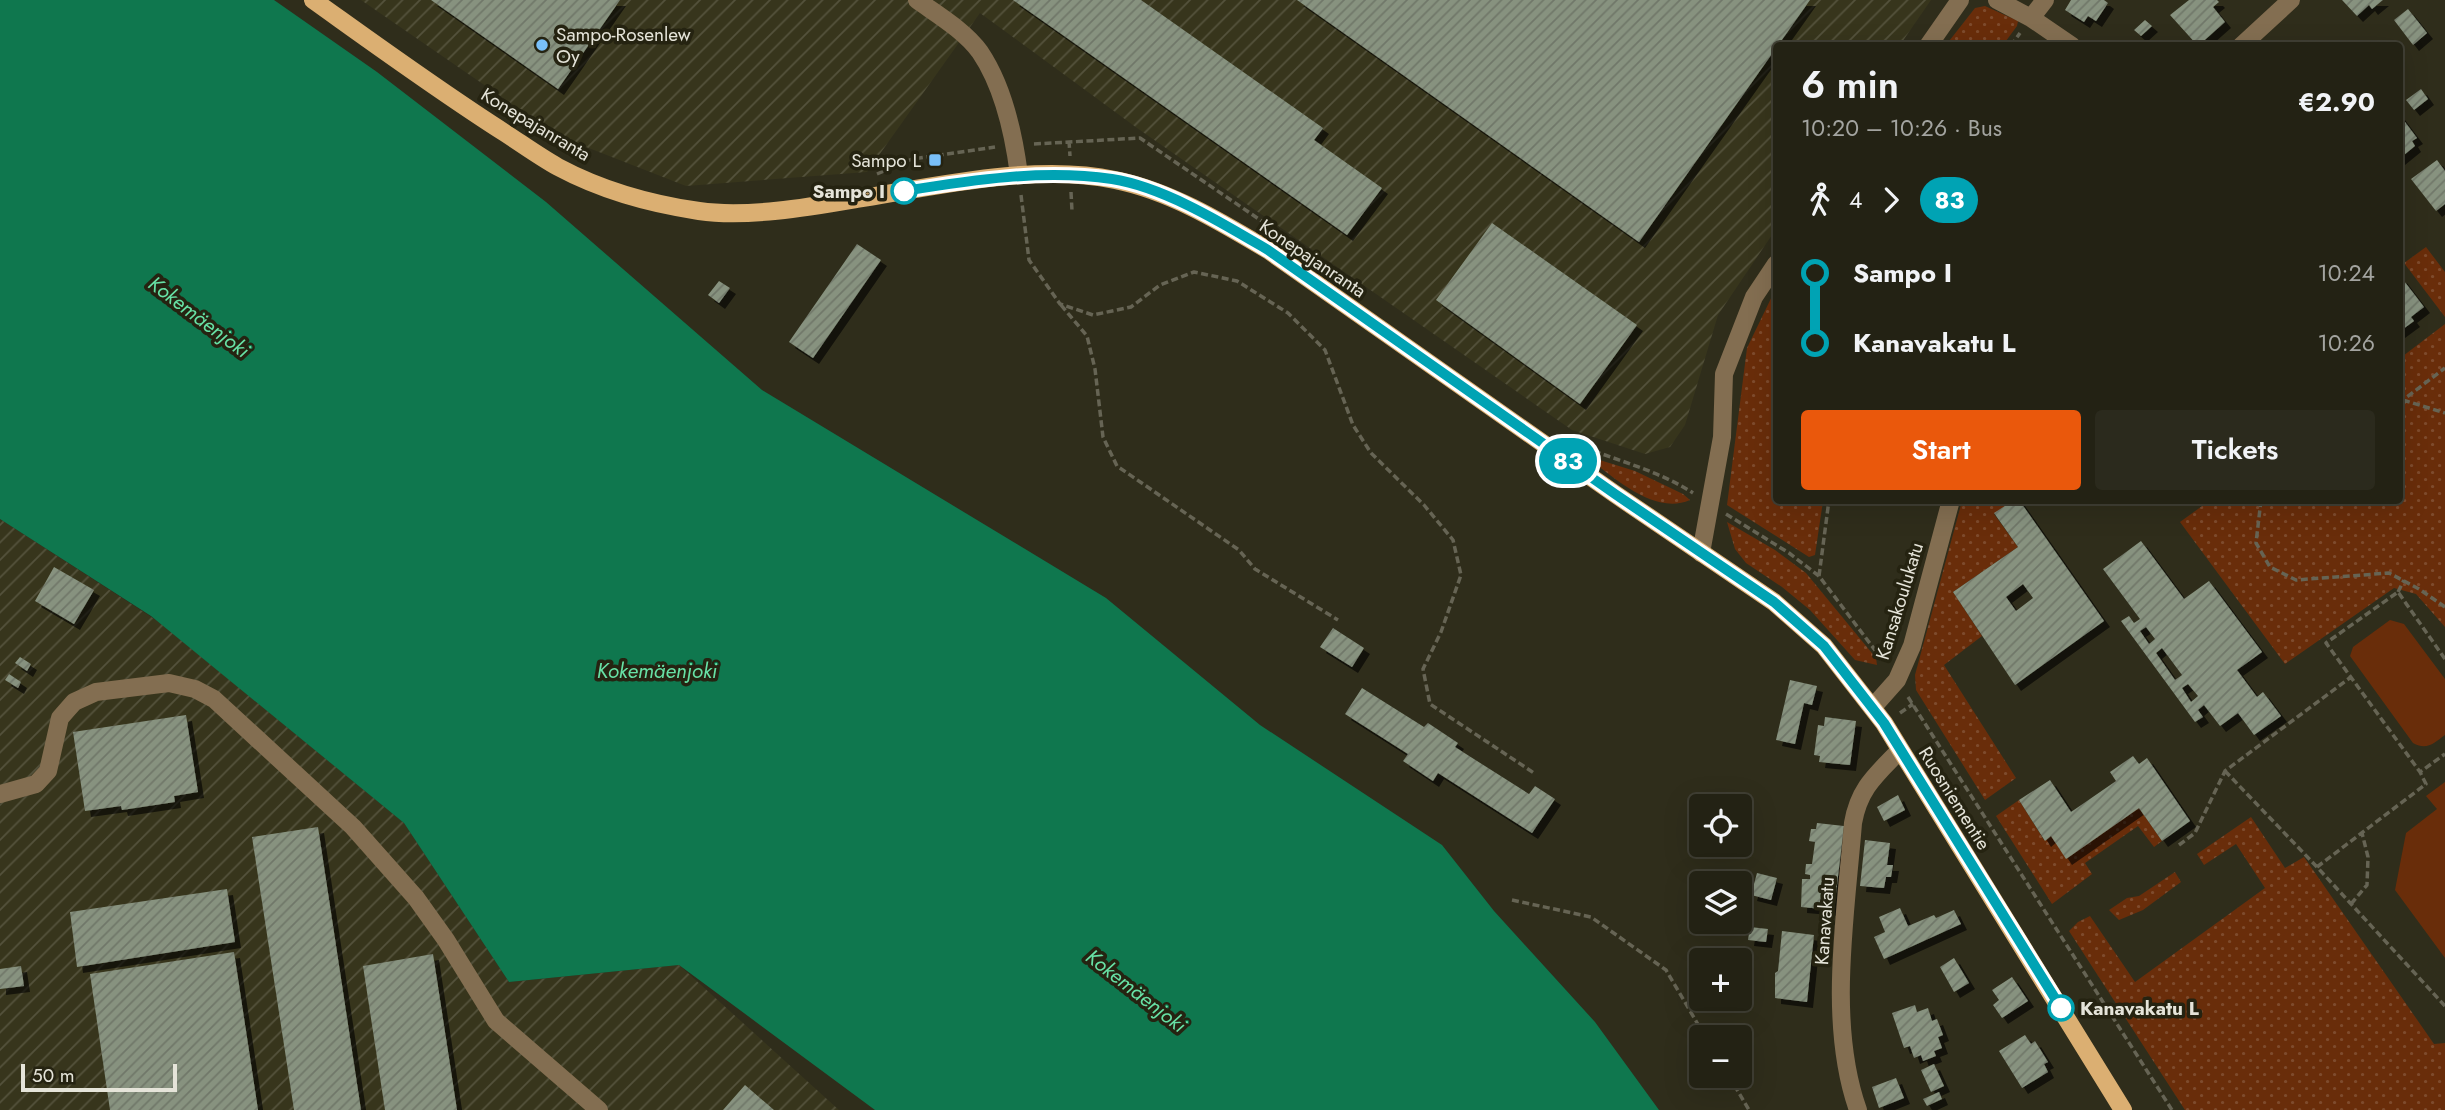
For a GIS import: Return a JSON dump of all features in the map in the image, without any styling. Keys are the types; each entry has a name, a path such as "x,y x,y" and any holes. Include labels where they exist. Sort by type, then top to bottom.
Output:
{"main road":[{"name":"Konepajanranta","path":"313,0 475,114 559,167 636,199 702,212 753,212 812,206 1019,175 1070,175 1115,180 1165,196 1218,220 1268,250 1701,553"},
{"name":"Ruosniementie","path":"1701,553 1774,602 1824,646 1873,707 2123,1110"}],"street":[{"path":"917,0 954,26 979,52 997,88 1015,146 1019,175"},
{"path":"1931,42 1960,0"},
{"path":"1997,0 2031,18 2066,42"},
{"path":"2031,18 2045,0"},
{"path":"2250,42 2291,0"},
{"path":"1701,553 1722,437 1724,374 1754,297 1773,268"},
{"name":"Kansakoulukatu","path":"1873,707 1897,680 1912,646 1950,504"},
{"path":"0,794 36,784 48,771 60,718 74,702 96,692 169,683 195,689 214,699 353,827 416,898 446,940 496,1021 599,1110"},
{"name":"Kanavakatu","path":"1858,1110 1845,1052 1841,980 1853,823 1857,803 1867,784 1900,750"}],"path":[{"path":"868,179 912,159 1015,146 1140,138 1271,228"},
{"path":"1019,175 1029,260 1087,336 1095,369 1103,437 1117,466 1239,551 1255,569 1338,620"},
{"path":"1060,304 1093,315 1132,307 1160,285 1194,272 1237,281 1288,313 1325,350 1353,425 1371,453 1424,505 1453,540 1461,575 1441,632 1423,669 1430,704 1534,773"},
{"path":"2403,400 2445,368"},
{"path":"2403,402 2445,413"},
{"path":"1578,445 1619,461 1647,468 1686,488 1789,553 1819,576 1897,680 2172,1110"},
{"path":"1819,576 1828,504"},
{"path":"2261,504 2256,543 2270,567 2296,580 2389,573 2445,607"},
{"path":"2317,867 2426,784 2326,643 2398,592 2404,580"},
{"path":"2398,592 2445,659"},
{"path":"2179,845 2195,833 2225,771 2351,677"},
{"path":"2420,772 2445,754"},
{"path":"2225,771 2445,1006"},
{"path":"2351,904 2367,884 2368,857 2362,832"},
{"path":"1512,900 1591,918 1665,970 1698,1025"},
{"path":"1736,1088 1749,1110"}],"shaded area":[{"path":"361,0 1931,0 1902,42 1773,42 1773,233 1718,315 1685,425 1670,447 1645,454 1572,430 1137,128 980,13 867,172 686,186 558,136"},
{"path":"1985,6 2018,21 2017,26 2005,42 1948,42 1975,8"},
{"path":"2426,247 2445,272 2445,317 2404,263"},
{"path":"1773,294 1773,504 1823,504 1815,555 1809,557 1727,505 1747,348"},
{"path":"2445,324 2445,627 2416,594 2394,588 2285,664 2180,522 2205,504 2403,504 2403,356"},
{"path":"1590,457 1635,471 1690,500 1664,503 1650,499 1625,486 1591,461"},
{"path":"1961,504 2009,504 1994,514 2018,547 1953,592 1982,636 1944,665 2016,778 1985,800 1916,690 1915,675"},
{"path":"0,519 159,622 404,823 509,982 679,965 839,1110 0,1110"},
{"path":"1727,522 1775,550 1806,573 1876,658 1877,665 1855,660 1810,610 1746,563 1735,549"},
{"path":"2390,620 2404,624 2445,679 2445,735 2430,745 2413,743 2350,656 2353,647"},
{"path":"2445,782 2445,958 2395,890 2406,833 2437,809 2426,796"},
{"path":"2019,800 2044,840 2139,808 2162,841 2154,847 2138,826 2085,863 2092,874 2052,904 1996,816"},
{"path":"2251,817 2285,868 2304,857 2434,1044 2445,1043 2445,1110 2185,1110 2069,931 2090,916 2135,982 2265,888 2236,844 2204,865 2197,854"},
{"path":"2175,872 2181,882 2143,910 2119,920 2109,910 2127,898 2139,896"}],"water":[{"name":"Kokemäenjoki","path":"0,0 274,0 377,72 546,202 762,390 1106,598 1260,725 1442,845 1494,911 1595,1022 1659,1110 875,1110 679,965 509,982 404,823 151,616 0,519"}],"building":[{"name":"Sampo-Rosenlew Oy","path":"431,0 620,0 558,89"},
{"path":"1013,0 1141,0 1323,128 1314,140 1382,188 1347,235"},
{"path":"1297,0 1810,0 1780,42 1773,42 1773,52 1639,242"},
{"path":"2071,0 2104,0 2108,3 2096,21 2088,16 2084,22 2065,10"},
{"path":"2189,0 2217,0 2219,2 2213,7 2225,22 2202,42 2194,42 2170,15"},
{"path":"2342,0 2383,0 2372,9 2369,5 2357,16"},
{"path":"2408,9 2427,33 2413,45 2394,20"},
{"path":"2145,20 2152,26 2141,36 2134,30"},
{"path":"2421,89 2428,99 2414,110 2406,100"},
{"path":"2403,119 2417,138 2412,141 2415,146 2403,156"},
{"path":"2437,160 2445,171 2445,204 2436,211 2411,179"},
{"path":"1492,223 1637,325 1580,404 1436,300"},
{"path":"857,244 881,260 813,358 789,342"},
{"path":"2403,280 2424,307 2411,317 2414,321 2403,329"},
{"path":"719,281 730,288 719,303 708,295"},
{"path":"2008,504 2022,504 2104,621 2015,685 1953,592 2018,547 1994,513","holes":["2023,584 2033,598 2016,611 2006,597"]},
{"path":"2141,541 2184,599 2209,581 2262,652 2237,670 2257,697 2263,692 2281,716 2254,735 2238,713 2220,726 2204,705 2198,710 2203,717 2195,722 2121,621 2129,616 2134,623 2140,619 2103,569","holes":["2146,627 2155,639 2149,644 2140,631","2162,648 2182,675 2175,680 2156,653","2188,684 2198,696 2191,702 2182,688"]},
{"path":"54,567 94,590 74,624 35,601"},
{"path":"1333,628 1364,648 1352,667 1320,647"},
{"path":"20,657 31,664 27,671 15,663"},
{"path":"9,674 21,682 18,688 5,680"},
{"path":"1790,680 1817,686 1812,705 1804,703 1795,744 1776,740"},
{"path":"1362,688 1424,727 1428,723 1458,743 1455,747 1529,794 1535,786 1555,799 1532,833 1438,773 1433,781 1403,761 1408,754 1345,714"},
{"path":"186,715 198,792 174,796 175,802 122,810 121,806 85,811 73,732"},
{"path":"1825,717 1856,721 1850,765 1819,762 1820,756 1814,755 1818,725 1824,726"},
{"path":"2133,756 2139,764 2147,758 2190,821 2162,841 2139,808 2066,859 2051,836 2045,841 2019,800 2050,780 2071,812 2116,781 2110,772"},
{"path":"1898,795 1905,810 1884,821 1877,807"},
{"path":"1817,823 1844,826 1834,910 1801,907 1802,879 1810,879 1810,875 1805,874 1806,864 1812,864 1815,842 1809,841 1811,829 1816,829"},
{"path":"318,827 361,1110 294,1110 252,837"},
{"path":"1865,840 1890,843 1887,865 1893,865 1891,877 1886,877 1884,888 1860,886"},
{"path":"1757,873 1777,878 1771,900 1752,895"},
{"path":"227,889 235,942 77,967 70,912"},
{"path":"1900,908 1908,926 1954,910 1961,924 1884,959 1874,937 1885,932 1879,917"},
{"path":"1752,927 1768,929 1766,942 1748,940"},
{"path":"1782,931 1814,935 1807,1002 1775,998 1775,973 1778,971"},
{"path":"234,952 258,1110 110,1110 90,974"},
{"path":"433,954 457,1110 385,1110 363,966"},
{"path":"1954,958 1969,983 1954,992 1940,967"},
{"path":"21,966 24,986 0,989 0,969"},
{"path":"2012,977 2028,1001 2002,1018 1993,1005 1999,1000 1992,990"},
{"path":"1915,1005 1917,1012 1928,1008 1932,1021 1937,1019 1943,1035 1938,1037 1942,1048 1934,1051 1936,1056 1923,1061 1921,1055 1914,1058 1910,1046 1904,1048 1892,1013"},
{"path":"2025,1035 2031,1044 2035,1041 2048,1062 2044,1064 2048,1072 2022,1088 1999,1051"},
{"path":"1934,1064 1944,1086 1931,1092 1921,1070"},
{"path":"1896,1078 1904,1098 1879,1108 1872,1087"},
{"path":"745,1085 774,1110 723,1110"},
{"path":"1939,1092 1942,1099 1927,1106 1923,1099"}],"bus line":[{"name":"83","path":"904,191 1019,175 1070,175 1115,180 1165,196 1218,220 1268,250 1615,494 1774,602 1824,646 1873,707 2061,1008"}],"place":[{"name":"Sampo-Rosenlew Oy","path":"542,45"},
{"name":"Sampo L","path":"935,160"},
{"name":"Sampo I","path":"904,191"},
{"name":"Kanavakatu L","path":"2061,1008"}]}
